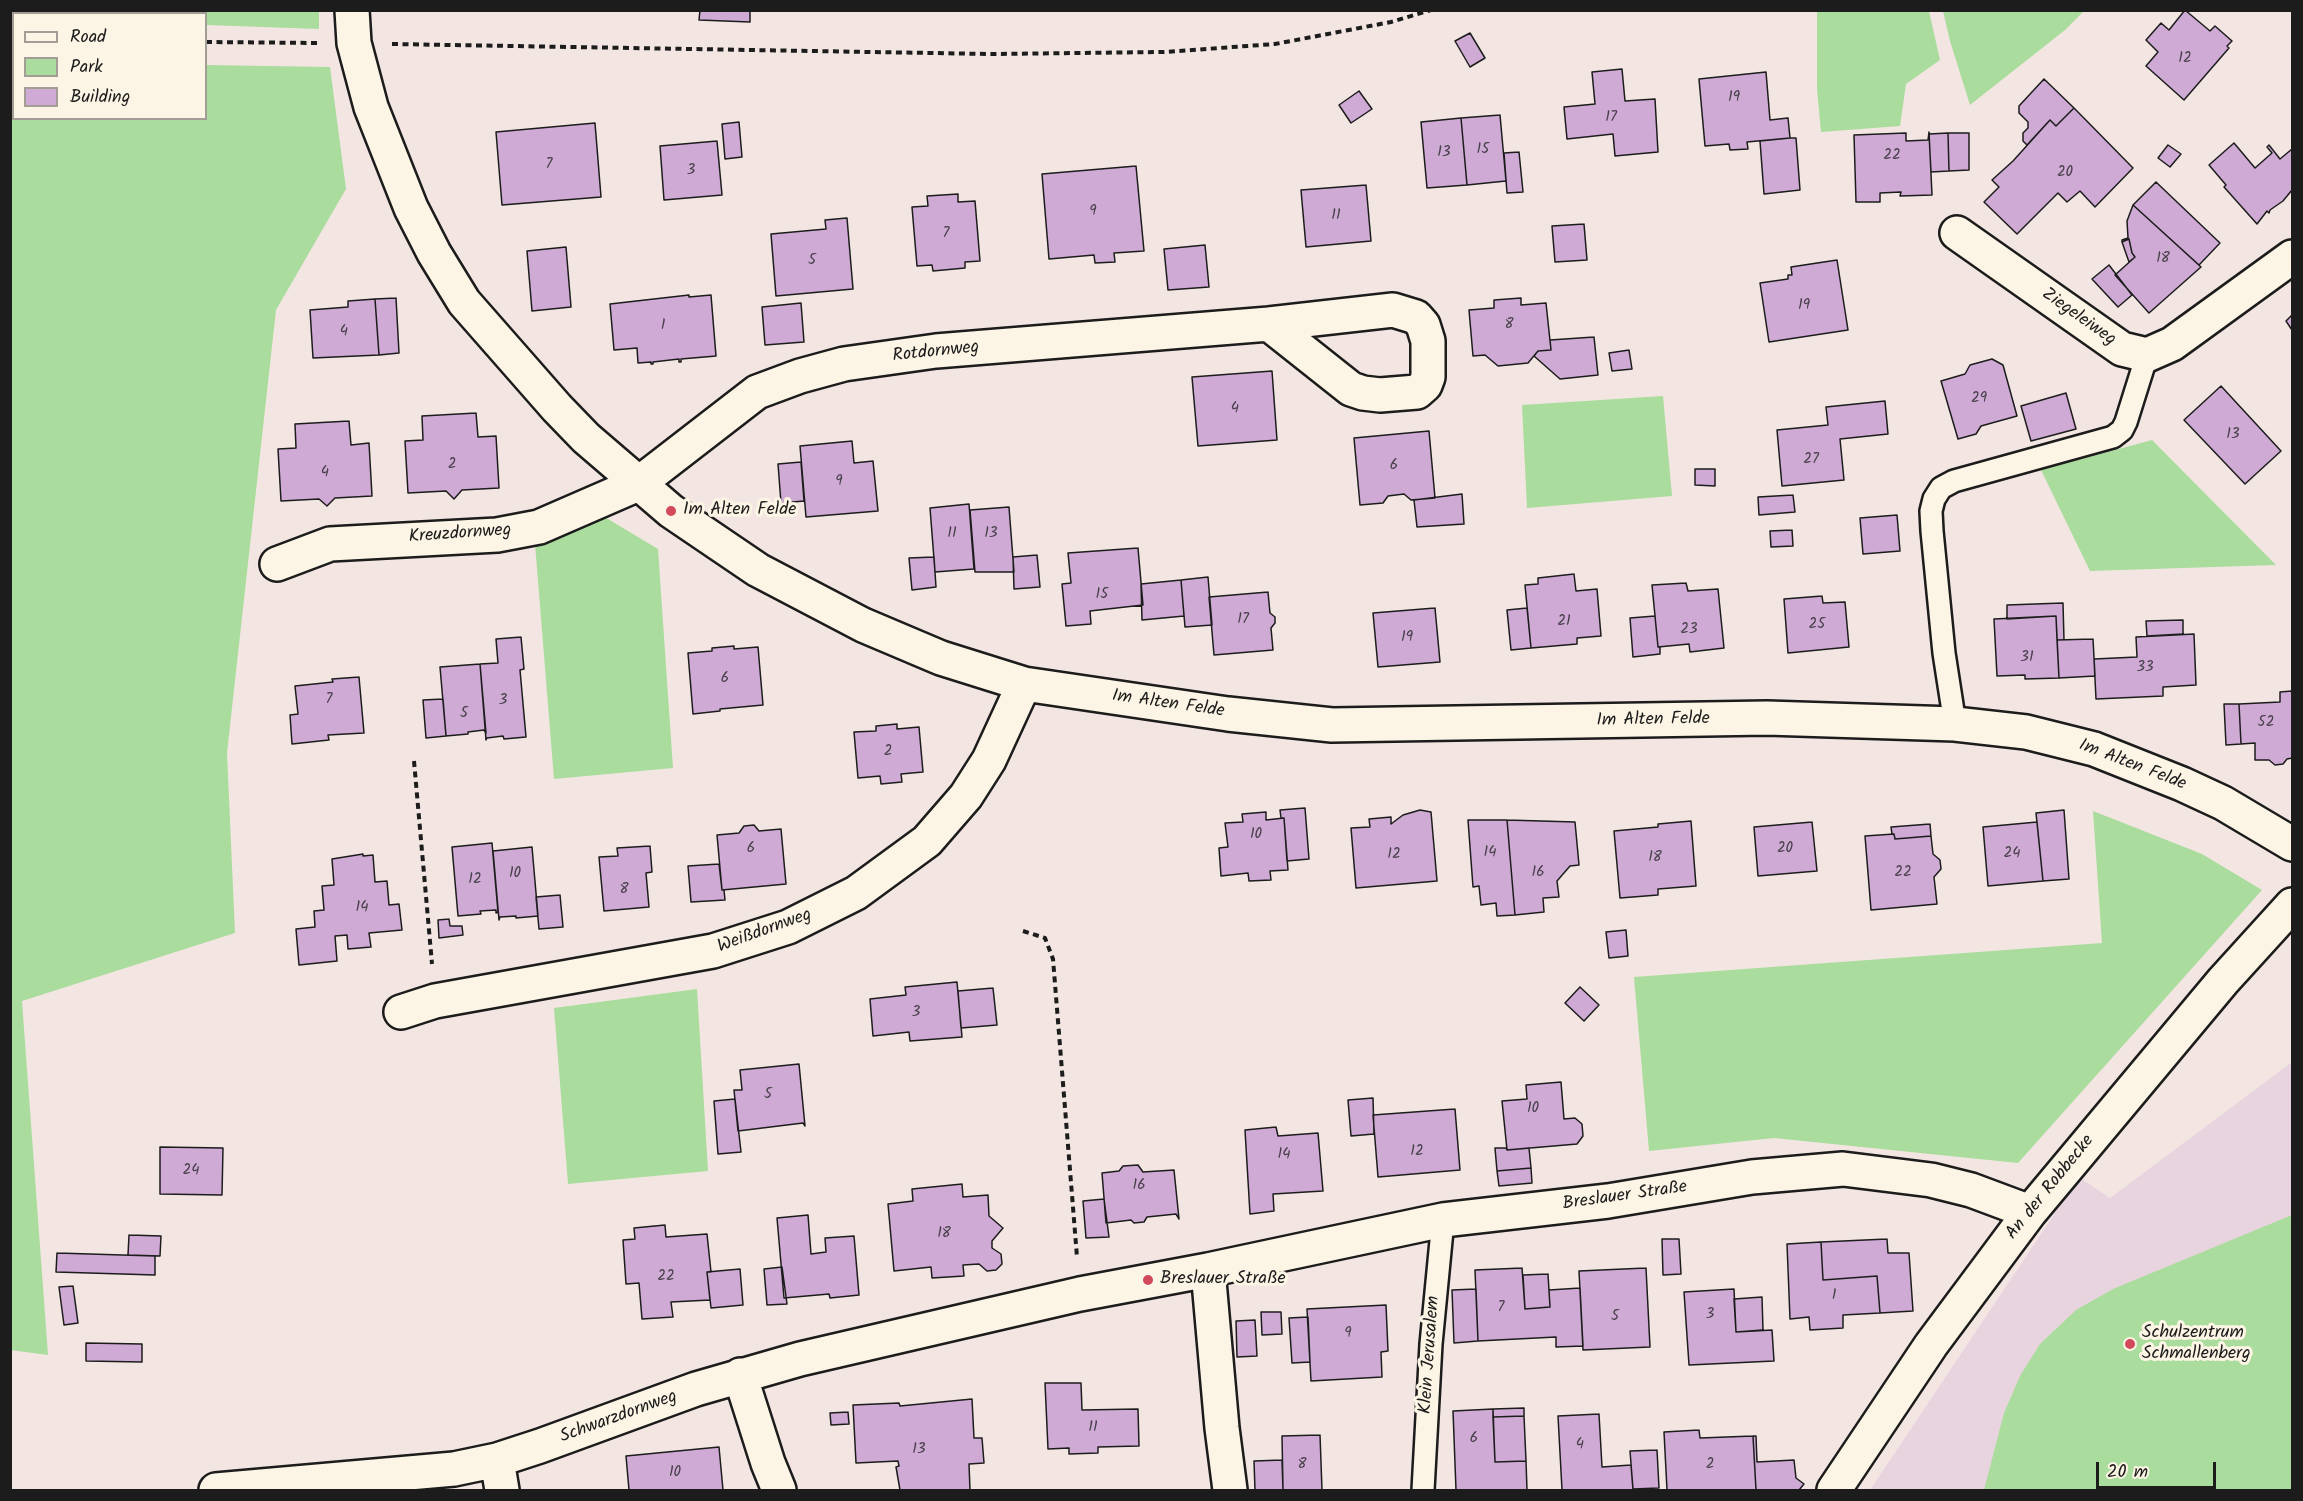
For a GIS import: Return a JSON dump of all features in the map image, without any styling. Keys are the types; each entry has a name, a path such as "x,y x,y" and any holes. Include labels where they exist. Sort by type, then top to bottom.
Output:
{"street":[{"name":"Im Alten Felde","path":"352,10 354,43 371,107 411,208 434,253 464,302 557,408 671,512 758,570 842,614 941,658 1024,684 1217,713 1332,725 1767,718 1955,724 2026,732 2121,759 2223,803 2292,844"},
{"name":"Ziegeleiweg","path":"1957,233 2122,349 2147,355"},
{"path":"2147,355 2172,344 2292,257"},
{"name":"Rotdornweg","path":"638,484 758,392 800,376 844,364 936,351 1269,324"},
{"name":"Kreuzdornweg","path":"277,564 330,544 497,535 539,527 638,484"},
{"name":"Weißdornweg","path":"401,1012 435,1001 713,951 788,927 856,893 927,841 966,796 989,760 1024,684"},
{"name":"An der Robbecke","path":"1834,1491 1931,1345 2030,1212 2223,981 2292,905"},
{"name":"Breslauer Straße","path":"740,1375 856,1345 1080,1294 1208,1270 1443,1220 1608,1201 1752,1178 1842,1169 1931,1180 1971,1190 2030,1212"},
{"path":"1208,1270 1230,1491"},
{"path":"740,1375 779,1491"},
{"name":"Schwarzdornweg","path":"216,1491 454,1469 499,1475 740,1375"}],"lane":[{"path":"1955,724 1944,653 1935,564 1931,511 1934,499 1941,488 1954,481 2113,437 2122,430 2126,422 2147,355"},
{"name":"Klein Jerusalem","path":"1423,1491 1431,1344 1443,1220"}],"path":[{"path":"207,42 991,54 1164,52 1275,44 1391,22 1431,10"},
{"path":"414,761 435,1001"},
{"path":"1023,931 1045,938 1053,959 1080,1294"}],"shaded area":[{"name":"Schulzentrum Schmallenberg","path":"2292,1062 2292,1490 1870,1490 2079,1177 2110,1198"}],"green space":[{"path":"11,10 319,11 319,29 207,25 207,12 12,12 11,19"},
{"path":"1943,10 2084,11 2065,30 1970,105"},
{"path":"1817,11 1929,11 1940,60 1906,84 1900,126 1821,132 1817,89"},
{"path":"10,61 12,61 12,120 207,120 207,65 330,67 346,189 276,310 227,753 235,933 22,1001 48,1355 10,1350"},
{"path":"1663,396 1672,496 1527,508 1522,405"},
{"path":"2152,440 2276,565 2090,571 2041,470"},
{"path":"603,516 658,549 673,768 554,779 535,544"},
{"path":"2093,811 2202,854 2262,890 2018,1163 1774,1138 1649,1151 1634,977 2102,943"},
{"path":"697,989 708,1171 568,1184 554,1008"},
{"path":"2292,1215 2292,1490 1984,1490 2004,1413 2020,1376 2040,1344 2076,1310 2113,1289"}],"building":[{"path":"700,10 750,10 750,22 699,20"},
{"path":"2185,10 2210,31 2215,26 2232,41 2227,46 2229,48 2184,100 2146,66 2158,52 2146,40 2161,23 2169,30"},
{"path":"1470,33 1485,58 1470,67 1455,41"},
{"path":"1622,69 1625,101 1655,99 1658,152 1615,156 1613,134 1567,139 1564,107 1595,104 1592,72"},
{"path":"1766,72 1770,120 1788,118 1790,138 1747,142 1748,149 1730,150 1729,144 1705,146 1699,79"},
{"path":"2044,79 2074,108 2056,126 2050,120 2027,145 2023,141 2023,133 2028,128 2028,122 2019,113 2019,106"},
{"path":"1359,91 1372,109 1351,123 1339,105"},
{"path":"2074,108 2133,168 2095,207 2080,191 2067,202 2058,193 2017,234 1984,202 1999,187 1992,180 2013,161 2050,120 2056,126"},
{"path":"1500,115 1506,181 1467,185 1461,118"},
{"path":"1461,118 1467,185 1427,188 1421,122"},
{"path":"739,122 742,157 725,159 722,124"},
{"path":"595,123 601,197 502,205 496,132"},
{"path":"1929,132 1932,195 1900,196 1901,192 1880,193 1880,202 1856,202 1854,135 1906,133 1906,141 1928,140"},
{"path":"1948,133 1949,171 1931,172 1929,134"},
{"path":"1948,133 1969,133 1969,170 1949,171"},
{"path":"1796,138 1800,190 1764,194 1760,141"},
{"path":"717,141 722,195 664,200 660,146"},
{"path":"2234,143 2255,168 2272,153 2267,147 2269,145 2280,159 2292,149 2292,190 2269,213 2267,211 2257,224 2224,187 2226,185 2209,165"},
{"path":"2168,145 2181,154 2170,167 2158,158"},
{"path":"1519,152 1523,192 1507,193 1504,153"},
{"path":"1136,166 1144,251 1114,253 1115,262 1095,263 1094,255 1049,259 1042,174"},
{"path":"2156,182 2220,243 2199,265 2133,205"},
{"path":"1366,185 1371,241 1306,247 1301,190"},
{"path":"958,194 958,202 975,201 980,261 965,262 965,268 933,271 932,265 917,266 912,207 928,206 927,196"},
{"path":"2133,205 2201,267 2149,313 2115,275 2135,257 2129,239 2122,242 2128,238 2127,221"},
{"path":"847,218 853,289 776,296 771,234 826,229 825,220"},
{"path":"1584,224 1587,260 1555,262 1552,226"},
{"path":"2129,239 2135,257 2129,262 2122,242"},
{"path":"1205,245 1209,287 1168,290 1164,249"},
{"path":"566,247 571,307 532,311 527,251"},
{"path":"1837,260 1848,330 1769,342 1760,283 1788,279 1788,275 1792,275 1791,267"},
{"path":"2109,265 2132,295 2118,307 2092,279"},
{"path":"689,295 689,297 711,295 716,356 651,364 651,362 638,363 637,348 614,350 610,304"},
{"path":"396,298 399,353 379,355 375,299"},
{"path":"1521,298 1521,305 1546,303 1551,350 1538,351 1528,363 1498,366 1485,355 1473,356 1469,310 1494,308 1494,300"},
{"path":"375,299 379,355 313,358 310,310 348,307 348,301"},
{"path":"801,303 804,342 765,345 762,307"},
{"path":"2292,315 2292,330 2286,321"},
{"path":"1594,337 1598,375 1560,379 1534,356 1538,351 1551,350 1550,340"},
{"path":"1629,350 1632,369 1612,371 1609,353"},
{"path":"1992,359 2003,365 2017,416 1981,426 1976,434 1958,439 1941,381 1965,374 1970,365"},
{"path":"1272,371 1277,440 1198,446 1192,377"},
{"path":"2221,386 2281,451 2245,484 2184,420"},
{"path":"2066,393 2076,429 2031,441 2021,406"},
{"path":"1885,401 1888,434 1840,439 1844,480 1782,486 1777,430 1828,425 1826,407"},
{"path":"476,413 478,437 496,436 499,488 462,490 454,499 446,491 408,493 405,441 423,440 422,416"},
{"path":"349,421 351,445 369,443 372,496 335,498 327,506 319,499 281,501 278,449 296,448 295,424"},
{"path":"1429,431 1435,498 1411,500 1404,494 1388,496 1383,503 1360,505 1354,438"},
{"path":"852,441 854,463 873,461 878,511 806,517 800,446"},
{"path":"801,462 804,501 781,503 778,464"},
{"path":"1695,469 1715,469 1715,486 1695,485"},
{"path":"1462,494 1464,524 1417,527 1414,500"},
{"path":"1793,495 1795,512 1759,515 1758,497"},
{"path":"969,504 974,569 935,572 930,508"},
{"path":"1009,507 1014,572 975,572 970,510"},
{"path":"1897,515 1900,551 1863,554 1860,518"},
{"path":"1792,530 1793,546 1771,547 1770,531"},
{"path":"1138,548 1143,605 1090,611 1091,624 1066,626 1062,584 1071,583 1068,553"},
{"path":"1037,555 1040,587 1014,589 1013,557"},
{"path":"934,557 936,587 912,590 909,558"},
{"path":"1574,574 1576,591 1597,589 1601,636 1577,638 1577,644 1531,648 1525,585 1538,584 1538,578"},
{"path":"1208,577 1212,625 1185,627 1181,580"},
{"path":"1181,580 1184,616 1142,620 1141,584"},
{"path":"1686,583 1688,591 1718,589 1724,648 1690,652 1689,644 1658,647 1652,585"},
{"path":"1268,592 1270,613 1275,617 1275,623 1271,628 1273,650 1214,655 1209,597"},
{"path":"1822,596 1823,603 1845,602 1849,647 1788,653 1784,599"},
{"path":"2063,603 2064,640 2057,640 2056,616 2007,619 2007,605"},
{"path":"1435,608 1440,662 1378,667 1373,613"},
{"path":"1527,608 1531,648 1511,650 1507,610"},
{"path":"1655,616 1660,654 1633,657 1630,618"},
{"path":"2056,616 2059,678 2025,679 2025,675 1997,676 1994,619"},
{"path":"2183,620 2183,634 2147,636 2146,621"},
{"path":"2194,634 2196,685 2163,687 2163,696 2096,699 2094,659 2137,657 2136,637"},
{"path":"521,637 524,669 520,670 526,737 504,739 503,736 486,740 480,664 498,663 496,639"},
{"path":"2093,639 2095,676 2059,678 2057,640"},
{"path":"734,646 734,649 758,647 763,705 693,714 688,653"},
{"path":"480,664 486,733 484,730 446,736 440,667"},
{"path":"359,677 364,733 328,735 329,740 292,744 290,715 298,714 295,686"},
{"path":"2292,691 2292,758 2287,759 2283,764 2275,765 2269,760 2255,760 2255,743 2241,744 2239,704 2280,702 2280,692"},
{"path":"443,699 446,736 426,738 423,700"},
{"path":"2224,704 2239,704 2241,744 2226,745"},
{"path":"897,724 897,729 919,727 923,772 901,774 902,782 881,784 880,776 858,778 854,732 876,731 876,726"},
{"path":"1305,808 1309,859 1287,861 1284,818 1281,818 1280,810"},
{"path":"1420,810 1431,812 1437,881 1356,888 1351,828 1370,827 1369,819 1391,817 1391,824 1403,815"},
{"path":"2064,810 2069,879 2043,881 2036,813"},
{"path":"1266,812 1266,820 1284,818 1288,870 1270,871 1271,880 1249,881 1248,873 1221,876 1219,848 1228,847 1225,823 1243,822 1242,814"},
{"path":"1468,820 1507,820 1515,915 1497,916 1496,903 1481,905 1479,886 1473,887"},
{"path":"1507,820 1575,822 1579,865 1570,866 1557,881 1559,897 1543,898 1544,912 1515,915"},
{"path":"1691,821 1696,886 1658,889 1658,895 1620,898 1614,831"},
{"path":"1812,822 1817,871 1758,876 1754,827"},
{"path":"2037,822 2043,881 1988,886 1983,827"},
{"path":"1930,824 1931,836 1895,839 1892,834 1891,827"},
{"path":"754,825 759,831 781,829 786,884 722,890 717,835 739,833 744,826"},
{"path":"1894,834 1895,839 1931,836 1933,854 1940,860 1941,869 1934,877 1937,904 1871,910 1865,836"},
{"path":"492,843 498,912 496,913 496,910 480,911 481,914 458,916 452,847"},
{"path":"650,846 652,872 646,873 649,907 604,911 599,857 618,856 617,848"},
{"path":"532,847 538,916 500,917 499,920 493,851"},
{"path":"363,854 363,856 373,855 375,882 387,881 389,905 399,904 402,930 369,933 371,947 348,949 347,935 335,936 337,961 299,965 296,929 315,927 314,911 324,910 322,886 334,885 332,859"},
{"path":"719,864 725,900 691,902 688,866"},
{"path":"560,895 563,927 539,929 536,897"},
{"path":"449,919 450,926 462,926 463,935 439,938 438,920"},
{"path":"1626,930 1628,956 1609,958 1606,932"},
{"path":"957,982 962,1037 910,1041 909,1032 873,1036 870,999 906,995 905,987"},
{"path":"1580,987 1599,1005 1584,1021 1565,1003"},
{"path":"993,988 997,1025 961,1028 958,991"},
{"path":"799,1064 805,1126 803,1123 738,1131 734,1090 742,1090 740,1070"},
{"path":"1561,1082 1564,1119 1575,1118 1582,1124 1583,1136 1577,1144 1507,1150 1502,1101 1527,1099 1526,1085"},
{"path":"1373,1098 1374,1134 1351,1136 1348,1100"},
{"path":"735,1099 741,1152 718,1154 714,1101"},
{"path":"1455,1109 1460,1170 1378,1177 1373,1115"},
{"path":"1276,1127 1278,1136 1318,1133 1323,1191 1273,1194 1274,1211 1250,1214 1245,1130"},
{"path":"160,1147 223,1148 222,1195 160,1194"},
{"path":"1495,1148 1506,1148 1507,1150 1529,1148 1531,1168 1497,1171"},
{"path":"1138,1165 1143,1172 1174,1170 1179,1219 1176,1214 1147,1217 1144,1222 1134,1223 1131,1220 1106,1223 1102,1173 1119,1171 1123,1166"},
{"path":"1531,1168 1532,1183 1499,1186 1497,1171"},
{"path":"962,1184 963,1197 988,1195 989,1216 1003,1228 992,1241 992,1248 1001,1254 1002,1264 996,1270 987,1271 979,1264 963,1265 964,1276 932,1278 931,1267 894,1271 888,1204 913,1201 912,1189"},
{"path":"1104,1199 1109,1237 1086,1238 1083,1201"},
{"path":"808,1215 811,1254 826,1252 825,1238 854,1236 859,1295 830,1298 829,1294 784,1298 777,1218"},
{"path":"665,1225 666,1237 707,1234 711,1272 707,1272 710,1300 671,1302 673,1317 642,1319 639,1283 626,1284 623,1240 635,1239 634,1228"},
{"path":"129,1235 161,1236 160,1256 128,1255"},
{"path":"1662,1239 1679,1239 1681,1274 1663,1275"},
{"path":"1887,1239 1888,1253 1909,1253 1913,1311 1880,1313 1877,1276 1823,1280 1821,1242"},
{"path":"1821,1242 1823,1280 1877,1276 1880,1313 1843,1315 1843,1328 1810,1330 1809,1317 1790,1319 1787,1244"},
{"path":"57,1253 155,1256 155,1275 56,1272"},
{"path":"782,1267 787,1304 767,1305 764,1269"},
{"path":"1522,1268 1525,1309 1550,1307 1549,1290 1580,1288 1583,1346 1556,1347 1556,1337 1478,1341 1475,1270"},
{"path":"1646,1268 1650,1347 1583,1350 1579,1271"},
{"path":"740,1269 743,1305 711,1308 707,1272"},
{"path":"1548,1274 1550,1307 1525,1309 1523,1275"},
{"path":"73,1286 78,1323 64,1325 59,1287"},
{"path":"1476,1289 1478,1341 1454,1343 1452,1290"},
{"path":"1734,1289 1736,1332 1772,1330 1774,1361 1689,1365 1684,1292"},
{"path":"1762,1297 1763,1330 1736,1332 1734,1299"},
{"path":"1386,1305 1388,1351 1381,1352 1382,1377 1311,1381 1307,1309"},
{"path":"1261,1312 1281,1312 1282,1334 1262,1335"},
{"path":"1308,1317 1310,1362 1292,1363 1289,1318"},
{"path":"1255,1320 1257,1356 1237,1357 1236,1321"},
{"path":"86,1343 142,1344 142,1362 86,1361"},
{"path":"1045,1383 1081,1383 1082,1410 1138,1409 1139,1446 1098,1447 1098,1453 1069,1454 1069,1448 1048,1449"},
{"path":"972,1399 974,1438 982,1438 984,1463 969,1464 970,1490 900,1490 896,1467 899,1466 898,1461 856,1463 853,1405 899,1403 900,1406"},
{"path":"1524,1408 1524,1416 1493,1417 1493,1409"},
{"path":"1493,1409 1495,1462 1526,1461 1527,1490 1456,1490 1453,1411"},
{"path":"848,1412 849,1424 831,1425 830,1413"},
{"path":"1599,1414 1602,1467 1631,1465 1633,1490 1562,1490 1558,1416"},
{"path":"1524,1416 1526,1461 1495,1462 1493,1417"},
{"path":"1699,1430 1700,1438 1753,1436 1756,1490 1667,1490 1664,1432"},
{"path":"1320,1435 1322,1490 1283,1490 1282,1436"},
{"path":"1753,1436 1756,1436 1757,1462 1794,1460 1796,1478 1804,1484 1799,1490 1756,1490"},
{"path":"719,1447 723,1490 629,1490 626,1456"},
{"path":"1657,1450 1659,1488 1633,1489 1630,1451"},
{"path":"1282,1460 1283,1490 1255,1490 1254,1461"}],"place":[{"name":"Im Alten Felde","path":"671,511"},
{"name":"Breslauer Straße","path":"1148,1280"},
{"name":"Schulzentrum Schmallenberg","path":"2130,1344"}]}
